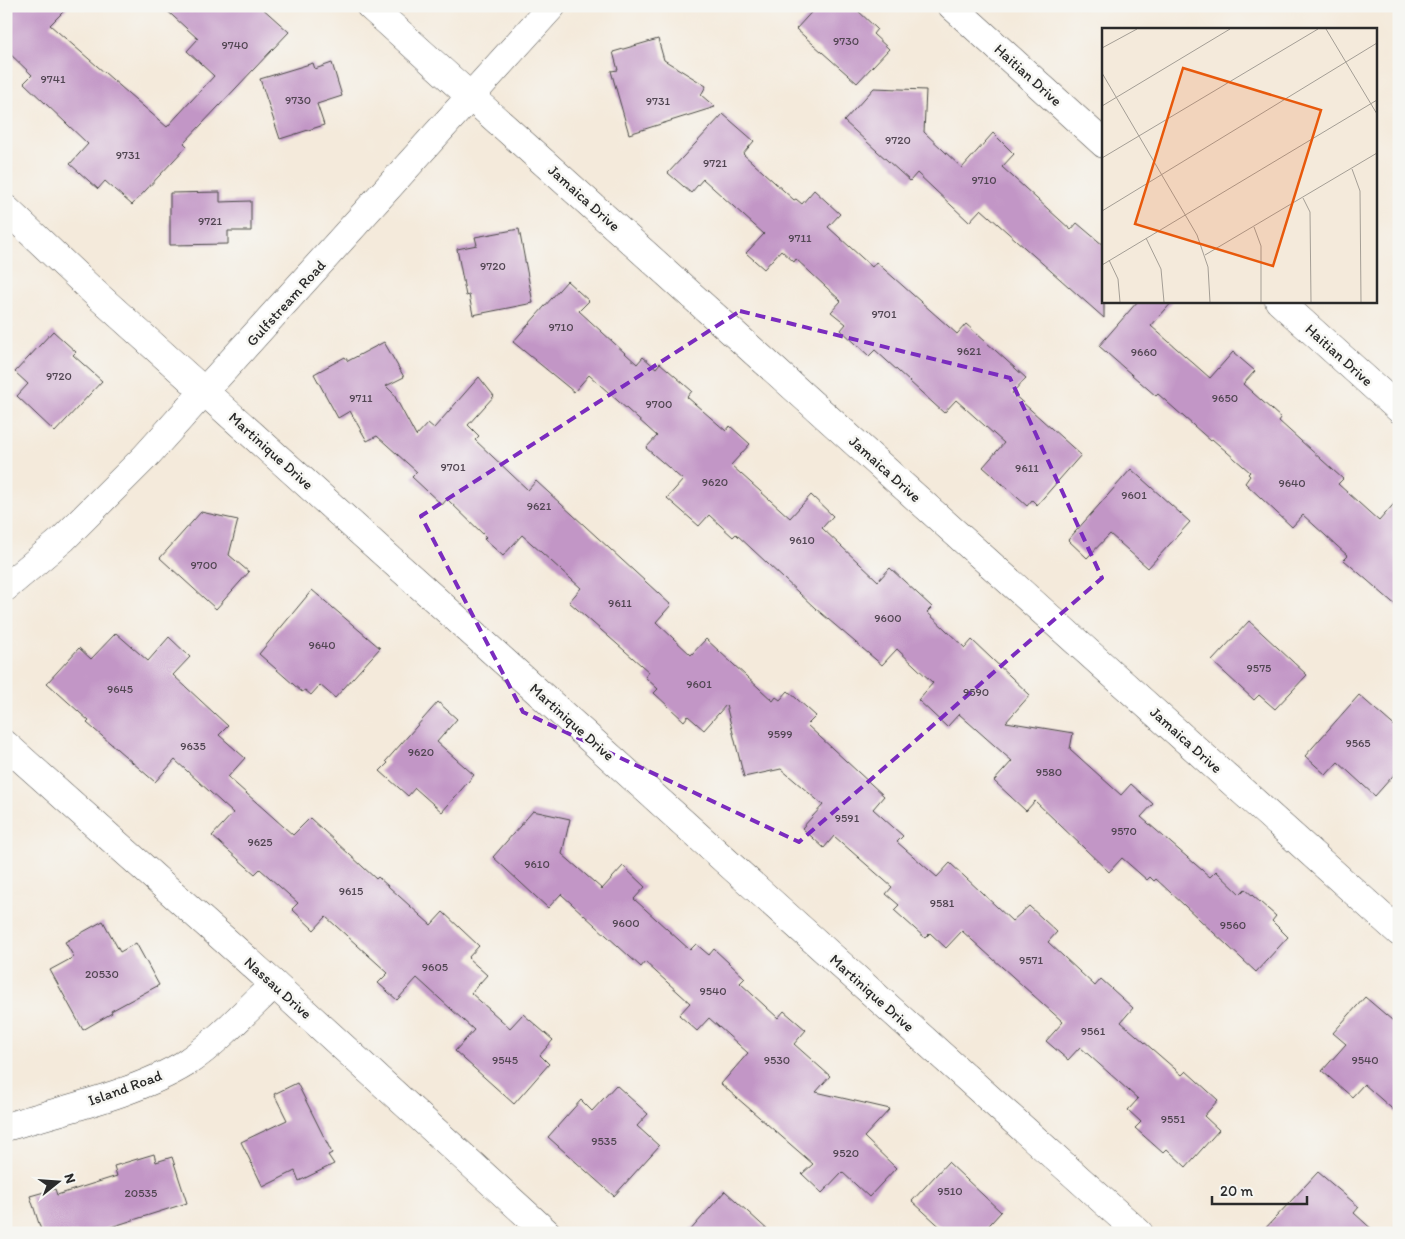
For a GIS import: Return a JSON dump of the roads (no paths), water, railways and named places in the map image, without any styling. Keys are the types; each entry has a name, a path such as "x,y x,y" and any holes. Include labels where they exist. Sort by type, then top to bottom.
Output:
{"street":[{"name":"Jamaica Drive","path":"370,6 1399,932"},
{"name":"Gulfstream Road","path":"6,587 63,539 106,497 205,392 552,6"},
{"name":"Haitian Drive","path":"952,6 1102,142"},
{"name":"Martinique Drive","path":"6,209 205,392 1139,1233"},
{"name":"Haitian Drive","path":"1279,302 1399,409"},
{"name":"Nassau Drive","path":"6,745 274,984 547,1233"},
{"name":"Island Road","path":"6,1127 138,1086 163,1075 186,1062 214,1040 274,984"}]}
